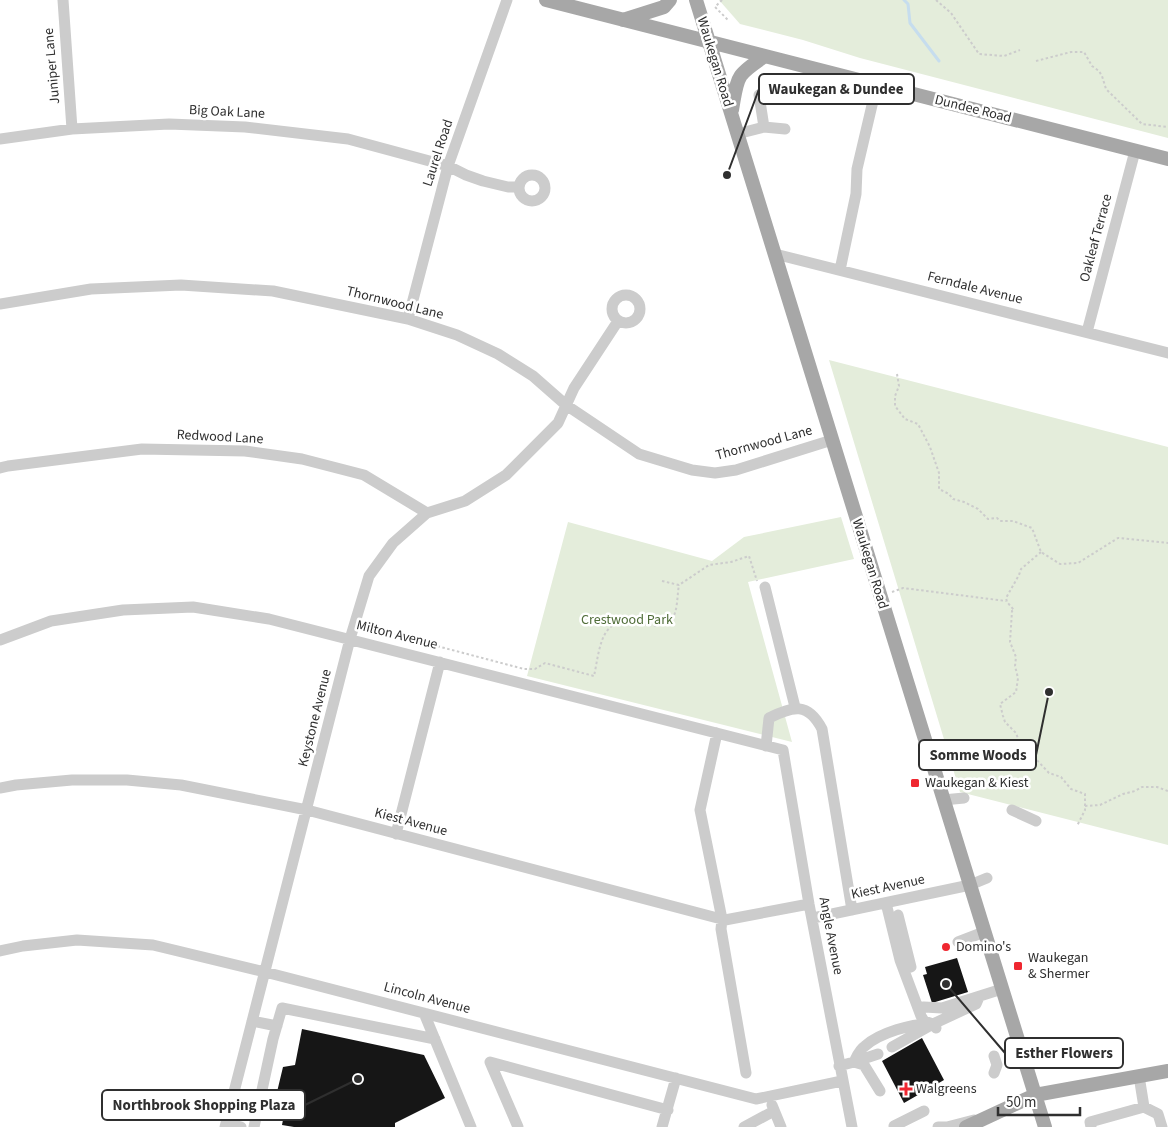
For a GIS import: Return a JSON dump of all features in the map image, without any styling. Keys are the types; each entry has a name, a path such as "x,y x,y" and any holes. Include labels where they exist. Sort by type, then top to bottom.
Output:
{"main road":[{"name":"Dundee Road","path":"546,0 1168,159"},
{"path":"623,20 664,7 670,0"},
{"name":"Waukegan Road","path":"696,0 1045,1127"},
{"path":"731,113 740,75 745,69 765,56"},
{"path":"976,1123 1035,1094 1168,1071"}],"street":[{"name":"Juniper Lane","path":"63,0 72,129"},
{"name":"Laurel Road","path":"408,318 448,166 507,0"},
{"path":"764,127 759,94 800,98 811,68"},
{"path":"840,270 856,194 857,169 877,84"},
{"name":"Big Oak Lane","path":"0,139 72,129 170,124 245,127 348,139 448,166 483,181 508,187 519,187"},
{"path":"737,134 764,127 785,129"},
{"name":"Oakleaf Terrace","path":"1087,332 1134,151"},
{"name":"Ferndale Avenue","path":"774,254 1168,353"},
{"name":"Thornwood Lane","path":"0,304 91,289 181,285 273,291 408,318 458,334 498,354 533,376 566,405 639,454 692,470 715,472 736,470 832,440"},
{"name":"Keystone Avenue","path":"226,1125 237,1062 252,1021 350,639 369,576 392,543 426,513 465,501 506,475 558,423 574,388 618,321"},
{"name":"Redwood Lane","path":"0,468 142,449 245,450 302,459 364,475 426,513"},
{"path":"766,586 795,707"},
{"name":"Milton Avenue","path":"0,640 51,621 123,610 192,607 269,619 783,750"},
{"path":"396,834 440,662"},
{"path":"766,746 769,718 784,710 795,707 808,711 817,720 822,729 852,910"},
{"path":"717,733 700,810 722,919 721,929 746,1073"},
{"name":"Angle Avenue","path":"783,750 809,904 845,1071 852,1127"},
{"name":"Kiest Avenue","path":"0,788 72,780 127,780 181,785 307,810 725,920 809,904"},
{"path":"943,800 964,798"},
{"path":"1012,810 1036,821"},
{"name":"Kiest Avenue","path":"813,918 970,885 987,878"},
{"path":"886,902 900,960 926,1018"},
{"path":"898,915 911,967"},
{"path":"958,942 984,932"},
{"name":"Lincoln Avenue","path":"0,951 23,946 77,940 153,946 265,972 756,1099 845,1071 878,1054"},
{"path":"845,1071 860,1050 884,1034 926,1018 976,1004 976,993 1002,989"},
{"path":"254,1127 260,1092 282,1008 435,1039"},
{"path":"424,1013 471,1127"},
{"path":"892,1047 926,1018"},
{"path":"252,1021 276,1026"},
{"path":"518,1127 490,1062 668,1110"},
{"path":"845,1071 864,1065 880,1091"},
{"path":"1139,1076 1144,1107"},
{"path":"662,1127 676,1078"},
{"path":"768,1096 781,1127"},
{"path":"1091,1127 1090,1122 1144,1107 1158,1114 1162,1127"},
{"path":"895,1123 923,1108"},
{"path":"744,1127 774,1111"},
{"path":"938,1127 976,1123"},
{"path":"226,1125 241,1127"}],"path":[{"path":"722,0 715,7 728,20"},
{"path":"936,0 951,13 979,54 1004,56 1020,50"},
{"path":"1036,62 1071,52 1084,52 1092,66 1102,76 1106,89 1142,124 1168,127"},
{"path":"896,374 899,386 895,396 895,406 905,418 916,422 924,434 940,474 940,489 949,494 953,499 978,509 988,519 997,518 1000,521 1014,521 1032,528 1040,552 1060,564 1078,563 1118,538 1168,543"},
{"path":"1040,552 1021,569 1006,598 1014,610 1012,611 1010,622 1012,626 1010,645 1016,656 1015,666 1018,678 1016,692 1000,704 1003,716 1016,733 1025,754 1034,757 1050,773 1061,777 1070,789 1085,794 1085,806 1077,826"},
{"path":"354,624 524,669 535,668 545,663 594,676 601,645 607,630 619,622 632,622 652,626 666,624 672,619 679,585 709,564 731,562 749,556 757,580 766,586"},
{"path":"662,581 679,585"},
{"path":"880,595 903,588 1007,602"},
{"path":"1085,806 1100,805 1142,787 1156,787 1168,792"}],"green space":[{"path":"719,0 1168,0 1168,138 860,58 803,40 740,24"},
{"path":"829,360 1168,447 1168,845 960,792"},
{"name":"Crestwood Park","path":"841,517 854,559 748,582 792,742 527,676 568,522 712,561 744,537"}],"building":[{"path":"957,958 968,992 932,1003 923,975 927,974 925,967"},
{"path":"302,1029 424,1055 445,1098 395,1123 395,1127 294,1127 282,1125 288,1094 277,1092 283,1067 295,1065"},
{"name":"Walgreens","path":"922,1038 944,1080 904,1103 882,1061"}],"waterway":[{"path":"904,0 908,4 910,23 939,61"}],"place":[{"name":"Waukegan & Dundee","path":"727,175"},
{"name":"Somme Woods","path":"1049,692"},
{"name":"Waukegan & Kiest","path":"915,783"},
{"name":"Domino's","path":"946,947"},
{"name":"Waukegan & Shermer","path":"1018,966"},
{"name":"Esther Flowers","path":"946,984"},
{"name":"Northbrook Shopping Plaza","path":"358,1079"},
{"name":"Walgreens","path":"906,1089"}]}
